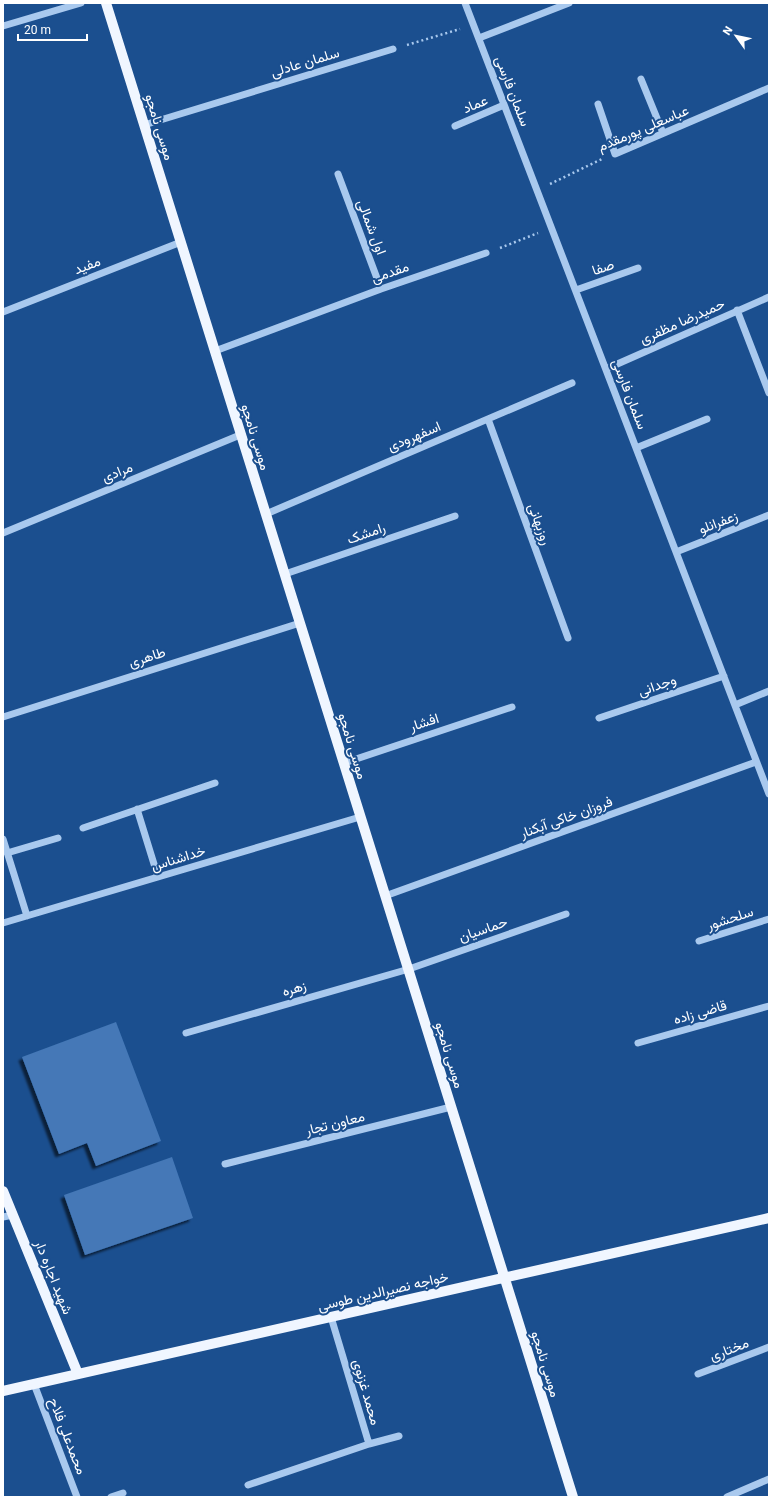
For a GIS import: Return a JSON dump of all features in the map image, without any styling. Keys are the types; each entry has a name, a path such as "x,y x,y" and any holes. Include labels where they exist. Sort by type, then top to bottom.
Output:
{"main road":[{"name":"موسی نامجو","path":"106,3 215,351 240,436 266,514 409,969 573,1497"},
{"name":"شهید اجاره دار","path":"3,1191 8,1216 78,1374"},
{"name":"خواجه نصیرالدین طوسی","path":"3,1391 769,1218"}],"street":[{"path":"3,26 81,3"},
{"name":"سلمان فارسی","path":"465,3 769,794"},
{"path":"479,38 569,3"},
{"name":"سلمان عادلی","path":"144,125 393,49"},
{"path":"641,79 663,133"},
{"name":"عباسعلی پورمقدم","path":"615,154 769,88"},
{"path":"598,104 615,154"},
{"name":"عماد","path":"455,126 504,105"},
{"name":"اول شمالی","path":"338,174 381,289"},
{"name":"مفید","path":"3,312 181,242"},
{"name":"مقدمی","path":"215,351 381,289 486,253"},
{"name":"صفا","path":"576,290 638,268"},
{"name":"حمیدرضا مظفری","path":"606,369 769,297"},
{"path":"737,310 769,393"},
{"name":"اسفهرودی","path":"266,514 572,383"},
{"name":"روزبهانی","path":"488,419 568,638"},
{"path":"636,448 707,419"},
{"name":"مرادی","path":"3,533 240,436"},
{"name":"رامشک","path":"285,574 455,516"},
{"name":"زعفرانلو","path":"676,552 769,516"},
{"name":"طاهری","path":"3,717 300,622"},
{"name":"وجدانی","path":"599,718 724,676"},
{"path":"735,705 769,691"},
{"name":"افشار","path":"344,763 512,707"},
{"name":"فروزان خاکی آبکنار","path":"385,896 756,762"},
{"path":"83,828 215,783"},
{"path":"137,809 158,877"},
{"name":"خداشناس","path":"3,923 360,816"},
{"path":"7,853 58,838"},
{"path":"3,839 27,916"},
{"name":"حماسیان","path":"409,969 566,914"},
{"name":"سلحشور","path":"699,941 769,919"},
{"name":"زهره","path":"186,1033 409,969"},
{"name":"قاضی زاده","path":"638,1043 769,1006"},
{"name":"معاون تجار","path":"225,1164 451,1107"},
{"name":"محمد غزنوی","path":"331,1317 369,1444 399,1436"},
{"name":"مختاری","path":"698,1374 769,1347"},
{"name":"محمدعلی فلاح","path":"34,1384 77,1497"},
{"path":"248,1485 369,1444"},
{"path":"727,1497 769,1479"},
{"path":"111,1497 123,1493"}],"path":[{"path":"393,49 474,25"},
{"name":"عباسعلی پورمقدم","path":"542,202 542,188 579,169 615,154"},
{"path":"486,253 541,232"}],"building":[{"path":"116,1022 161,1141 96,1166 87,1143 59,1154 22,1057"},
{"path":"172,1157 193,1218 85,1255 64,1195"}]}
